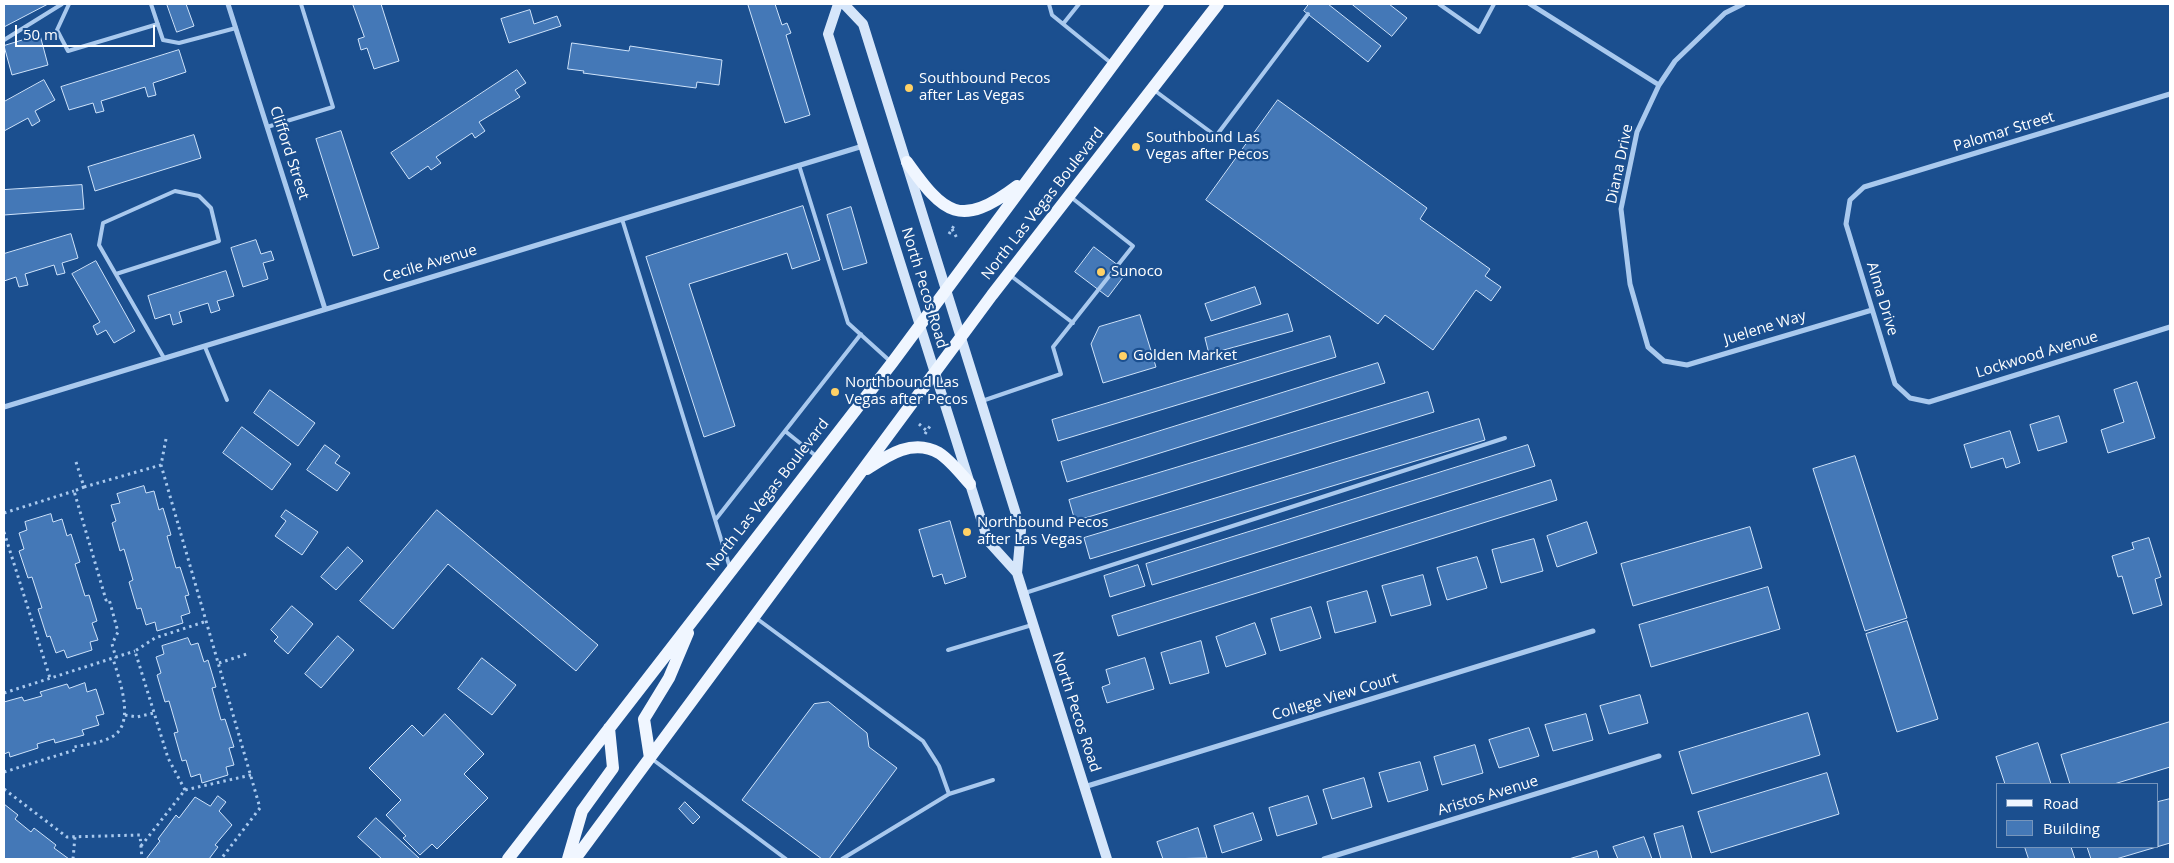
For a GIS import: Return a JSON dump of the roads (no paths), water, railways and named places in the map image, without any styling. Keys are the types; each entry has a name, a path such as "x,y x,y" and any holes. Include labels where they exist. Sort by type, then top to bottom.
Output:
{"main road":[{"name":"North Pecos Road","path":"838,4 828,34 934,373 988,541 1017,573"},
{"name":"North Pecos Road","path":"844,4 863,24 1021,530 1017,573 1107,859"},
{"name":"North Las Vegas Boulevard","path":"508,859 892,363 1158,4"},
{"name":"North Las Vegas Boulevard","path":"575,859 961,337 1218,4"},
{"path":"907,162 934,197 950,209 964,212 980,208 1004,196 1031,176"},
{"path":"860,472 892,453 910,447 922,448 939,453 970,484"},
{"path":"650,758 644,719 669,678 695,617"},
{"path":"568,859 582,811 613,768 609,728"}],"street":[{"name":"Clifford Street","path":"228,4 325,309"},
{"path":"1530,4 1659,85"},
{"name":"Diana Drive","path":"1664,361 1648,347 1630,284 1622,209 1636,132 1659,85 1675,61 1725,13 1743,4"},
{"name":"Palomar Street","path":"1850,200 1864,187 2170,94"},
{"name":"Cecile Avenue","path":"4,407 864,146"},
{"name":"Alma Drive","path":"1850,200 1846,224 1872,310 1895,384 1910,398"},
{"name":"Juelene Way","path":"1664,361 1687,365 1872,310"},
{"name":"Lockwood Avenue","path":"1910,398 1929,402 2170,327"},
{"name":"College View Court","path":"1084,787 1593,631"},
{"name":"Aristos Avenue","path":"1324,859 1660,756"}],"lane":[{"path":"4,40 62,4"},
{"path":"69,4 57,30 68,51 158,24"},
{"path":"151,4 163,40 179,43 236,28"},
{"path":"267,127 333,107 301,4"},
{"path":"1049,4 1052,15 1113,65"},
{"path":"1063,24 1079,4"},
{"path":"1438,4 1479,32 1494,4"},
{"path":"1153,88 1216,136 1308,14"},
{"path":"799,165 848,323 892,363"},
{"path":"116,274 219,242 212,208 199,196 175,191 103,223 99,244 116,274 164,358"},
{"path":"981,402 1061,374 1053,348 1133,246 1070,196"},
{"path":"622,219 731,570"},
{"path":"1009,275 1073,323"},
{"path":"715,519 861,334"},
{"path":"205,347 227,400"},
{"path":"785,431 818,458"},
{"path":"1023,594 1505,438"},
{"path":"754,617 922,741 939,766 949,794"},
{"path":"948,650 1033,624"},
{"path":"650,758 786,859"},
{"path":"842,859 949,794 993,780"}],"place":[{"name":"Southbound Pecos after Las Vegas","path":"909,88"},
{"name":"Southbound Las Vegas after Pecos","path":"1136,147"},
{"name":"Sunoco","path":"1101,272"},
{"name":"Golden Market","path":"1123,356"},
{"name":"Northbound Las Vegas after Pecos","path":"835,392"},
{"name":"Northbound Pecos after Las Vegas","path":"967,532"}]}
